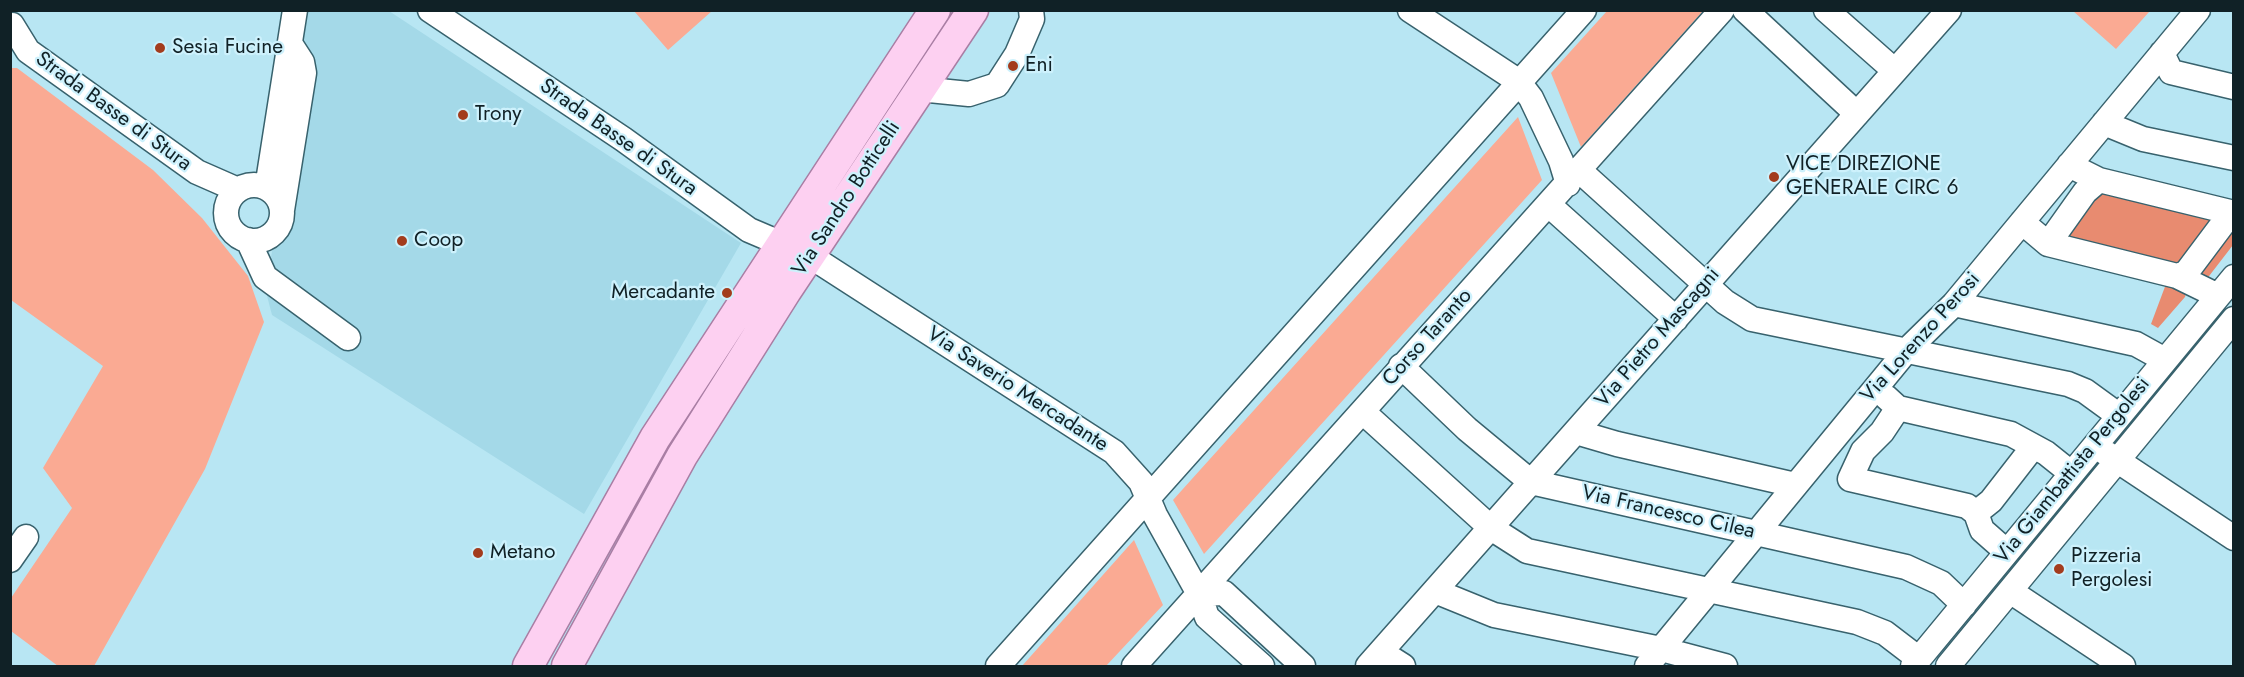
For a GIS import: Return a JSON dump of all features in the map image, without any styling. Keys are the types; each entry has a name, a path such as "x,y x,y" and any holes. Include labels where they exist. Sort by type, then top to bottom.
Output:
{"main road":[{"name":"Via Sandro Botticelli","path":"528,666 655,438 935,10"},
{"name":"Via Sandro Botticelli","path":"567,666 682,456 810,256 973,10"}],"street":[{"name":"Strada Basse di Stura","path":"430,10 623,139 749,230 810,256"},
{"path":"920,89 969,94 997,85 1017,54 1032,19 1031,10"},
{"path":"1410,10 1518,81 1531,98 1561,161 1574,178 1735,310 1752,319 2076,387 2118,415"},
{"path":"998,666 1518,81 1584,10"},
{"name":"Corso Taranto","path":"1134,666 1363,412 1401,366 1574,178 1722,10"},
{"path":"1745,10 1857,114"},
{"path":"1826,10 1895,71"},
{"name":"Via Pietro Mascagni","path":"1375,659 1948,10"},
{"name":"Via Lorenzo Perosi","path":"1654,658 1812,465 1888,398 1907,350 1954,304 2022,222 2083,172 2104,123 2198,10"},
{"path":"267,188 296,12"},
{"path":"11,23 19,50"},
{"path":"282,210 279,201 267,188 253,185 233,199 227,217 234,232 258,238 279,225 282,210 304,73 302,62 291,45"},
{"name":"Strada Basse di Stura","path":"19,50 233,199"},
{"path":"2162,53 2171,72 2234,87"},
{"path":"2104,123 2143,139 2234,158"},
{"path":"2048,244 2085,192 2083,172 2232,213 2186,273 2186,280"},
{"path":"1549,205 1676,319"},
{"path":"2022,222 2048,244 2186,280 2218,296"},
{"path":"258,238 265,277 348,338"},
{"name":"Via Saverio Mercadante","path":"810,256 1114,452 1141,482 1155,515 1199,594 1207,617 1262,666"},
{"name":"Via Giambattista Pergolesi","path":"1916,663 2093,445 2234,277"},
{"path":"1954,304 2136,344 2165,360"},
{"name":"Via Giambattista Pergolesi","path":"1949,666 2234,319"},
{"name":"Via Sandro Botticelli","path":"513,666 642,432 683,368 710,352"},
{"name":"Via Francesco Cilea","path":"1401,366 1467,429 1531,482 1917,571 1941,583 1964,605"},
{"name":"Via Sandro Botticelli","path":"579,666 713,427 724,389"},
{"path":"1850,479 1863,451 1882,432 1888,398 2011,434 2040,450 2071,473"},
{"path":"1363,412 1491,528 1517,546 1538,555 1863,624 1892,638 1916,663"},
{"path":"1576,432 1795,485"},
{"path":"2093,445 2234,538"},
{"path":"1979,522 1991,501 2040,450"},
{"path":"1812,465 1850,479 1967,506 2007,552"},
{"path":"10,560 27,537"},
{"path":"1435,591 1494,615 1654,658 1725,666"},
{"path":"2010,591 2123,666"},
{"path":"1199,594 1224,593 1303,666"},
{"path":"1375,659 1403,666"}],"shaded area":[{"path":"2147,10 2149,12 2116,49 2073,11"},
{"path":"307,11 389,11 741,243 584,514 272,315 266,292"},
{"path":"634,11 712,11 668,50"},
{"path":"1607,11 1703,11 1581,147 1551,73"},
{"path":"10,68 17,68 153,170 202,218 248,276 264,322 205,469 94,666 58,666 11,631 11,598 72,508 43,468 103,366 11,300"},
{"path":"1518,117 1542,180 1204,554 1173,500"},
{"path":"2095,188 2215,216 2179,268 2059,236"},
{"path":"2233,225 2233,245 2206,280 2191,272"},
{"path":"2166,284 2187,289 2185,297 2158,328 2151,324"},
{"path":"1134,540 1163,605 1106,666 1022,666"}],"place":[{"name":"Sesia Fucine","path":"160,48"},
{"name":"Eni","path":"1013,66"},
{"name":"Trony","path":"463,115"},
{"name":"VICE DIREZIONE GENERALE CIRC 6","path":"1774,177"},
{"name":"Coop","path":"402,241"},
{"name":"Mercadante","path":"727,293"},
{"name":"Metano","path":"478,553"},
{"name":"Pizzeria Pergolesi","path":"2059,569"}]}
